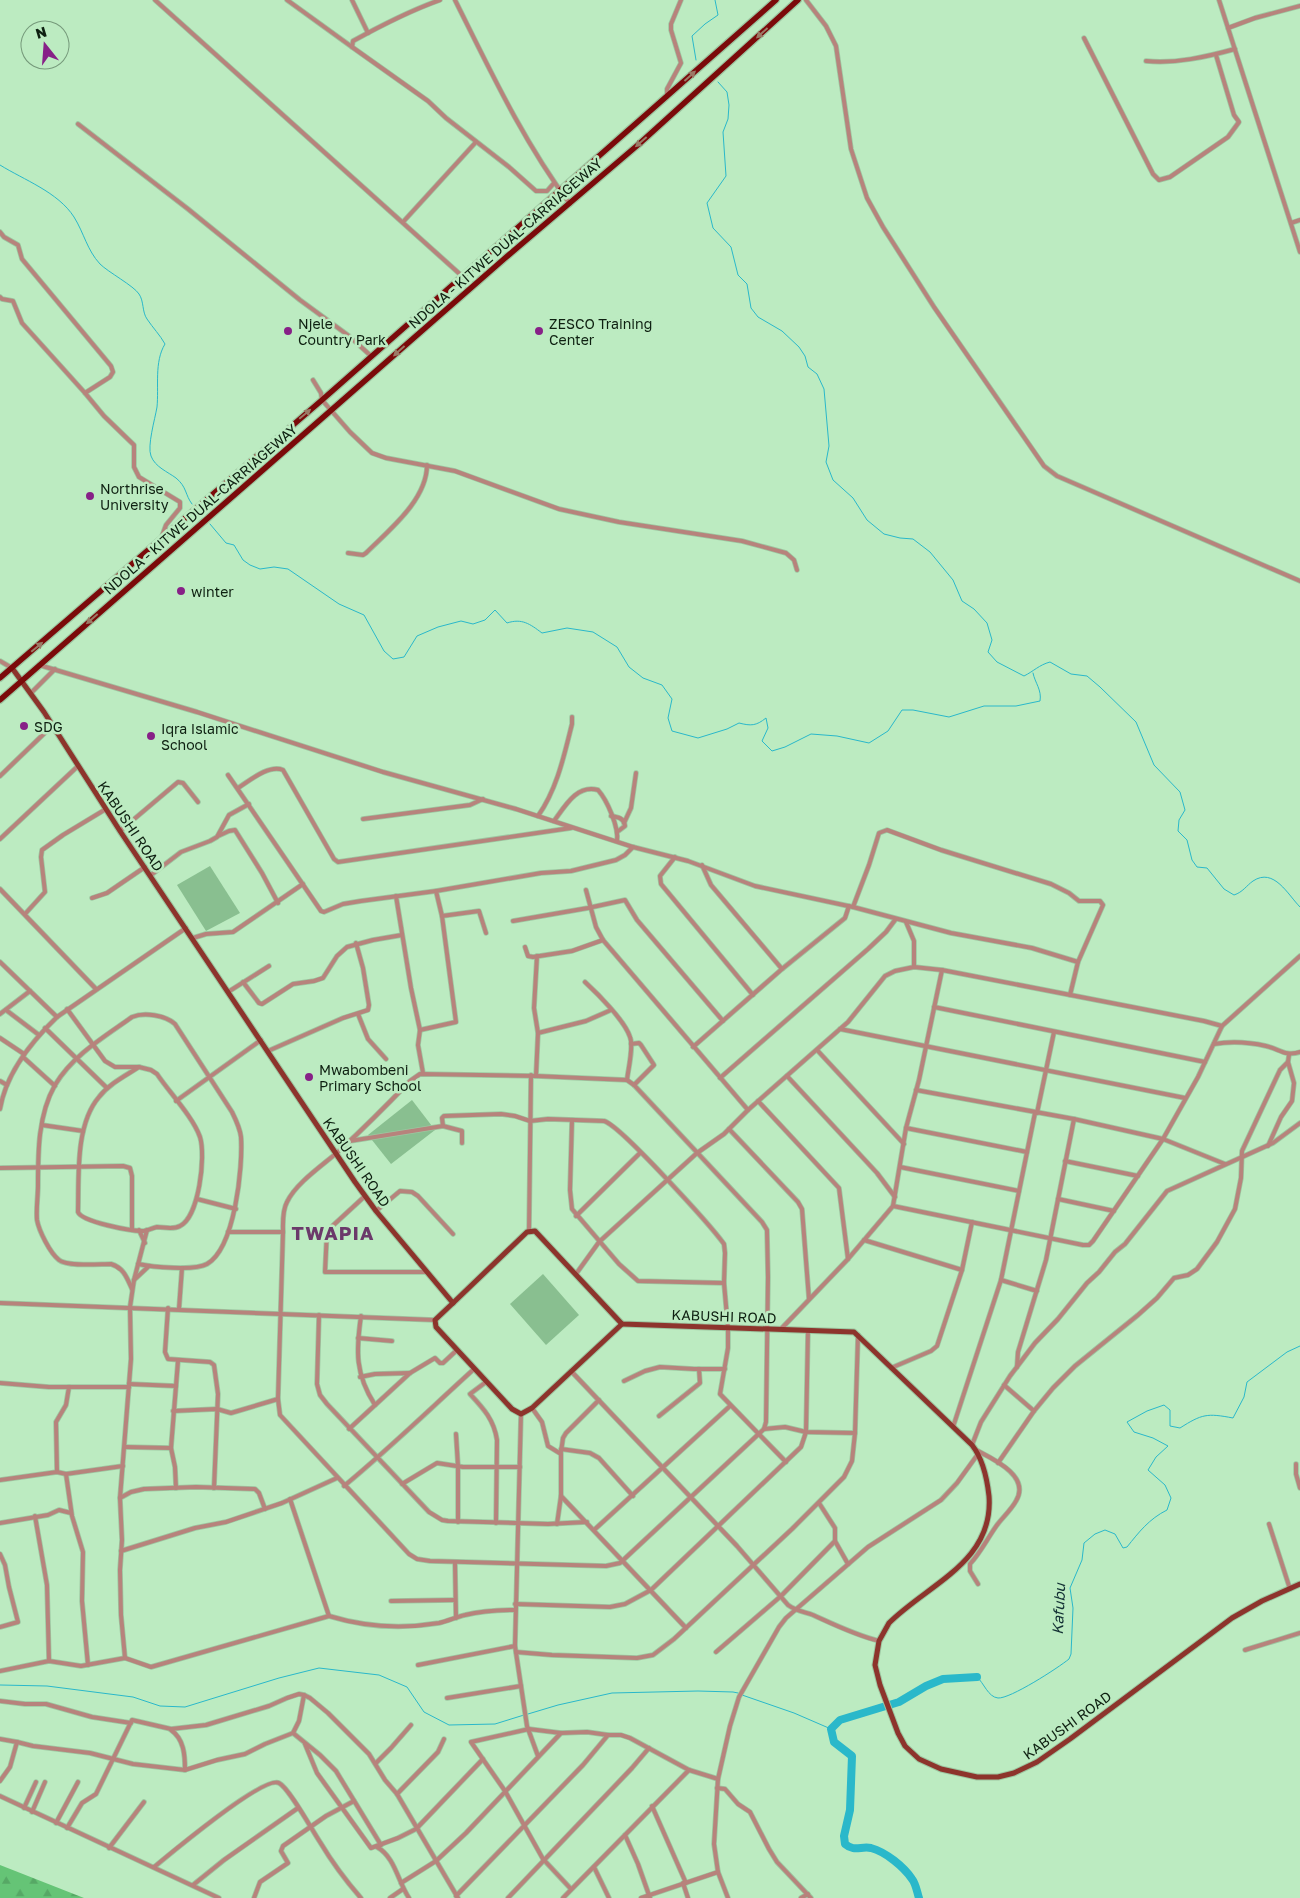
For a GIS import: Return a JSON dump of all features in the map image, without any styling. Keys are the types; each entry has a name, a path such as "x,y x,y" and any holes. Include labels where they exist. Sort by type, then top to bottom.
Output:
{"highway":[{"name":"NDOLA - KITWE DUAL-CARRIAGEWAY","path":"0,678 322,400 776,0"},
{"name":"NDOLA - KITWE DUAL-CARRIAGEWAY","path":"0,700 504,259 688,101 798,0"}],"main road":[{"name":"KABUSHI ROAD","path":"12,668 31,692 120,831 365,1196 452,1303"},
{"path":"529,1231 534,1231 538,1234 622,1324 532,1408 521,1414 512,1409 456,1350 436,1327 436,1320 529,1231"},
{"name":"KABUSHI ROAD","path":"622,1324 768,1328 850,1332 858,1335"},
{"path":"858,1335 975,1450"},
{"name":"KABUSHI ROAD","path":"975,1450 984,1472 989,1500 984,1533 970,1554 947,1577 895,1616 884,1630 879,1641 876,1664 877,1674 901,1740 910,1752 919,1759 941,1769 977,1777 998,1777 1014,1774 1037,1762 1070,1739 1232,1618 1262,1601 1300,1584"}],"street":[{"path":"155,0 462,276"},
{"path":"288,0 428,101 536,191 547,191 554,183"},
{"path":"352,0 368,33"},
{"path":"352,47 354,41 368,33 416,9 440,0"},
{"path":"455,0 513,113 554,183 570,204"},
{"path":"667,97 667,89 680,63 671,24 681,0"},
{"path":"806,0 826,26 836,46 851,149 867,198 883,227 934,307 1044,466 1057,476 1300,581"},
{"path":"1219,0 1300,252"},
{"path":"1228,28 1255,18 1300,6"},
{"path":"1084,38 1153,174 1159,180 1170,177 1228,137 1239,122 1234,115 1216,55"},
{"path":"1146,61 1173,62 1235,50"},
{"path":"78,124 188,209 300,300 349,336 371,356"},
{"path":"403,222 476,142"},
{"path":"1291,222 1300,220"},
{"path":"0,232 18,246 22,259 111,366 113,372 110,377 85,393"},
{"path":"0,297 14,301 22,323 104,416 134,445 134,467 139,477 180,502 180,508 166,525 161,539"},
{"path":"313,380 321,393 322,400 364,447 386,458 467,474 559,508 619,522 742,541 786,553 794,560 797,570"},
{"path":"348,553 363,555 399,520 426,481 427,465"},
{"path":"0,661 12,668"},
{"path":"39,665 206,714 383,772 484,799 633,847 702,865 755,886 851,907 895,920 965,936 1032,948 1078,962"},
{"path":"31,692 55,669"},
{"path":"538,816 548,801 560,768 572,724 572,717"},
{"path":"0,776 53,725"},
{"path":"0,839 78,766"},
{"path":"238,788 270,770 279,768 283,770 332,855 338,862 573,827"},
{"path":"618,832 625,826 624,823 631,808 636,773"},
{"path":"228,775 321,911 324,912 351,902 436,891 541,872 571,871 616,860 633,847"},
{"path":"120,831 179,782 184,783 198,802"},
{"path":"554,821 570,798 586,788 598,790 604,796 618,832 617,841"},
{"path":"363,819 470,805 484,799"},
{"path":"217,837 230,815 249,804"},
{"path":"24,914 45,892 42,850 106,809"},
{"path":"611,816 621,819 624,823"},
{"path":"150,876 181,852 235,830 278,903"},
{"path":"693,1047 845,918 870,865 879,833 888,830 941,850 1051,884 1069,893 1079,901 1102,902 1103,905 1078,962 1070,995"},
{"path":"675,857 660,876 661,884 752,995"},
{"path":"702,865 711,885 782,970"},
{"path":"92,898 107,893 145,867"},
{"path":"193,938 206,934 233,932 278,903 303,884"},
{"path":"0,889 96,989"},
{"path":"586,890 596,927 603,940 748,1110"},
{"path":"420,1030 456,1022 442,916 436,891"},
{"path":"396,896 412,994 420,1030 418,1045 423,1073"},
{"path":"513,921 625,900 637,920 723,1021"},
{"path":"442,916 479,911 482,914 486,933"},
{"path":"720,1078 868,949 890,928 895,920"},
{"path":"906,922 914,941 914,967"},
{"path":"0,1109 1,1098 23,1056 45,1028 67,1008 186,928"},
{"path":"243,982 259,1003 262,1004 290,986 323,978 337,956 347,947 356,943 402,935"},
{"path":"525,947 529,957 572,951 603,940"},
{"path":"268,1051 369,1008 363,968 356,943"},
{"path":"529,1231 530,1121 538,1033 534,1008 537,956"},
{"path":"893,1206 1089,1245 1163,1139 1205,1062 1222,1026 1300,956"},
{"path":"0,962 57,1017"},
{"path":"228,992 269,966"},
{"path":"576,1274 600,1242 697,1153 730,1129 748,1110 840,1029 885,976 895,971 914,967 942,970 1222,1026"},
{"path":"781,1329 848,1259 893,1206 906,1128 942,970"},
{"path":"585,982 611,1010 630,1036 631,1044 627,1080"},
{"path":"0,1014 30,991"},
{"path":"934,1007 1205,1062"},
{"path":"67,1008 109,1064 115,1067 139,1067 154,1072 186,1114 200,1137 202,1149 197,1199 187,1220 182,1226 174,1228 155,1227 147,1230 138,1230 96,1223 80,1216 80,1167 83,1131 86,1120 93,1104 107,1088 139,1067"},
{"path":"6,1010 40,1035"},
{"path":"538,1033 586,1021 611,1010"},
{"path":"358,1014 368,1039 386,1058"},
{"path":"132,1289 123,1271 118,1266 60,1261 43,1236 37,1218 38,1168 42,1125 50,1096 55,1086 76,1059 93,1044 135,1016 165,1018 175,1024 239,1125 241,1138 236,1208 224,1242 209,1263 204,1266 182,1268 138,1264"},
{"path":"45,1028 107,1088"},
{"path":"840,1029 1185,1098"},
{"path":"953,1427 1001,1280 1054,1032"},
{"path":"0,1038 23,1056 55,1086"},
{"path":"176,1101 261,1040"},
{"path":"1214,1044 1240,1041 1271,1047 1289,1055 1300,1052"},
{"path":"631,1044 638,1043 641,1045 654,1064 634,1085"},
{"path":"817,1050 904,1144"},
{"path":"1268,1146 1281,1116 1292,1101 1294,1083 1288,1062 1289,1055"},
{"path":"998,1463 1034,1411 1075,1366 1138,1315 1157,1298 1174,1278 1188,1275 1197,1269 1217,1242 1235,1209 1244,1147 1280,1070 1288,1062"},
{"path":"423,1073 533,1075 627,1080 634,1085 762,1222 767,1230 768,1328 766,1422 764,1429 759,1435 623,1561 615,1565 455,1562 418,1559 409,1554 280,1415 278,1400 284,1211 290,1198 314,1171 350,1141 410,1081 423,1073"},
{"path":"787,1076 877,1173 895,1196"},
{"path":"0,1080 7,1085"},
{"path":"916,1090 1074,1119 1163,1139 1224,1164"},
{"path":"758,1101 839,1188 848,1259"},
{"path":"442,1126 442,1117 445,1115 501,1114 530,1121 548,1119 608,1122 668,1180 724,1244 724,1283 728,1328 725,1369 720,1394 786,1462"},
{"path":"1017,1367 1018,1352 1038,1291 1074,1119"},
{"path":"572,1120 570,1190 572,1209 576,1216 619,1264 638,1281 724,1283"},
{"path":"728,1898 715,1860 713,1831 718,1779 730,1726 740,1694 782,1622 874,1543 941,1500 957,1483 975,1450 981,1422 1004,1385 1087,1283 1099,1272 1115,1252 1126,1244 1167,1191 1268,1146 1286,1135 1300,1123"},
{"path":"42,1125 68,1127 83,1131"},
{"path":"350,1141 442,1126 462,1131 462,1144"},
{"path":"906,1128 1027,1152"},
{"path":"730,1129 798,1202 802,1209 809,1300"},
{"path":"576,1216 640,1153"},
{"path":"1065,1161 1138,1176"},
{"path":"0,1168 123,1166 130,1168 132,1176 132,1229"},
{"path":"900,1167 1019,1191"},
{"path":"376,1211 400,1191 412,1192 453,1234"},
{"path":"365,1196 327,1230 325,1272 426,1272"},
{"path":"197,1199 236,1208"},
{"path":"1058,1199 1114,1211"},
{"path":"891,1368 931,1351 937,1346 962,1270 972,1222"},
{"path":"138,1230 145,1243"},
{"path":"125,1658 120,1615 120,1551 122,1540 120,1498 131,1359 130,1307 132,1289 147,1230"},
{"path":"228,1232 283,1232"},
{"path":"864,1240 962,1270"},
{"path":"134,1280 149,1266"},
{"path":"179,1309 182,1268"},
{"path":"1001,1280 1038,1291"},
{"path":"0,1303 168,1308 436,1320"},
{"path":"168,1308 166,1356 171,1361 212,1363 216,1378 217,1409 214,1488"},
{"path":"319,1315 318,1384 327,1404 434,1516 442,1520 458,1522 518,1524 587,1522"},
{"path":"361,1316 358,1338 360,1377 375,1405"},
{"path":"515,1604 619,1606 631,1602 651,1590 801,1448 806,1432 808,1330"},
{"path":"516,1652 552,1655 648,1657 665,1647 820,1504 848,1472 852,1461 855,1433 858,1335"},
{"path":"358,1338 392,1340"},
{"path":"349,1429 410,1373 435,1358 440,1363 443,1363 456,1350"},
{"path":"176,1488 175,1467 170,1448 178,1361"},
{"path":"624,1380 660,1367 725,1369"},
{"path":"344,1486 378,1458 474,1369"},
{"path":"659,1416 700,1383 699,1369"},
{"path":"571,1371 796,1610 805,1612 854,1634 879,1641"},
{"path":"360,1377 375,1374 410,1373"},
{"path":"486,1382 470,1394 491,1417 495,1428 497,1467 496,1523"},
{"path":"0,1383 44,1387 176,1386"},
{"path":"1004,1385 1034,1411"},
{"path":"57,1472 56,1422 66,1405 70,1387"},
{"path":"173,1410 217,1409 231,1413 278,1400"},
{"path":"557,1524 561,1496 561,1452 566,1433 598,1400"},
{"path":"594,1530 730,1406"},
{"path":"532,1408 542,1422 548,1446 561,1452 590,1453 599,1458 632,1496"},
{"path":"521,1414 515,1646 529,1729 538,1756"},
{"path":"764,1429 784,1427 806,1432 855,1433"},
{"path":"456,1434 458,1522"},
{"path":"125,1447 170,1448"},
{"path":"975,1450 998,1463 1018,1479 1020,1489 1017,1500 969,1566 978,1584"},
{"path":"402,1484 435,1463 458,1466 520,1467"},
{"path":"1296,1464 1296,1474 1300,1488"},
{"path":"0,1480 57,1472 66,1474 123,1466"},
{"path":"66,1474 71,1513 83,1552 82,1600 88,1665"},
{"path":"120,1551 195,1528 226,1522 265,1509 337,1478"},
{"path":"120,1498 136,1490 176,1488 255,1489 259,1493 265,1509"},
{"path":"561,1496 686,1628"},
{"path":"290,1499 329,1616"},
{"path":"820,1504 835,1528 835,1541 848,1564"},
{"path":"0,1523 48,1515 59,1510 71,1513"},
{"path":"35,1516 47,1586 49,1661"},
{"path":"1269,1524 1290,1588"},
{"path":"984,1533 990,1537"},
{"path":"716,1652 781,1596 835,1541"},
{"path":"0,1554 5,1565 18,1622 0,1627"},
{"path":"455,1562 456,1618"},
{"path":"390,1602 455,1600"},
{"path":"0,1670 49,1661 69,1665 88,1665 125,1658 151,1667 329,1616 343,1621 382,1626 423,1625 489,1611 515,1610"},
{"path":"1245,1650 1300,1634"},
{"path":"418,1665 515,1646"},
{"path":"447,1698 521,1686"},
{"path":"0,1739 33,1746 90,1753 133,1764 185,1770 245,1754 293,1733 298,1722 304,1695"},
{"path":"67,1828 82,1803 96,1794 132,1720 171,1729 206,1725 268,1706 293,1696 304,1695 328,1713 376,1763 385,1780 397,1794 457,1897 583,1765 608,1734"},
{"path":"0,1701 46,1704 92,1717 131,1723"},
{"path":"376,1763 410,1725"},
{"path":"171,1729 178,1735 182,1744 185,1770"},
{"path":"571,1889 543,1859 505,1791 471,1742 529,1729 561,1734 587,1732 621,1735 689,1770 718,1779"},
{"path":"293,1733 336,1771 379,1846 389,1859 409,1898"},
{"path":"401,1883 436,1861 466,1833 561,1734"},
{"path":"397,1794 438,1752 444,1739"},
{"path":"0,1781 10,1767 17,1742"},
{"path":"305,1744 317,1773 369,1847 379,1846 416,1828 483,1759"},
{"path":"508,1898 543,1859 632,1768 648,1748"},
{"path":"563,1898 689,1770"},
{"path":"24,1808 36,1782"},
{"path":"32,1812 45,1782"},
{"path":"56,1823 78,1782"},
{"path":"154,1867 235,1804 267,1783 275,1782 282,1785 294,1800 334,1864 361,1898"},
{"path":"717,1788 725,1789 738,1804 750,1812 773,1856 810,1896"},
{"path":"0,1796 219,1898"},
{"path":"254,1898 260,1882 288,1863 281,1848 354,1801"},
{"path":"109,1848 144,1802"},
{"path":"652,1806 684,1883 688,1898"},
{"path":"193,1885 224,1860 298,1808"},
{"path":"625,1835 650,1896"},
{"path":"594,1867 609,1898"},
{"path":"641,1898 718,1872"},
{"path":"390,1898 403,1889"},
{"path":"801,1898 810,1896"}],"green space":[{"path":"210,866 240,913 206,931 177,885"},
{"path":"412,1100 435,1130 391,1164 368,1135"},
{"path":"543,1274 579,1315 546,1345 510,1304"},
{"path":"0,1865 84,1898 0,1898"}],"waterway":[{"path":"696,60 692,36 718,15 715,0"},
{"path":"718,82 727,92 729,105 728,119 723,132 726,176 707,203 713,228 731,247 738,275 747,284 751,308 758,317 782,331 799,347 805,356 808,367 817,374 824,389 829,446 826,462 833,480 853,498 867,520 884,534 913,539 930,552 953,580 962,601 974,609 987,623 992,640 988,652 997,662 1024,676 1050,662 1071,674 1087,676 1136,722 1154,765 1180,792 1185,810 1179,820 1178,831 1187,840 1192,860 1197,867 1207,868 1224,889 1234,895 1242,891 1253,881 1268,877 1280,884 1300,907"},
{"path":"0,165 59,200 74,217 92,253 100,264 139,294 145,316 165,344 159,359 157,407 151,439 151,456 159,466 180,481 192,504"},
{"path":"210,524 226,543 234,545 243,560 250,565 260,569 274,567 288,569 339,604 364,615 384,651 393,659 404,657 417,636 438,627 461,621 473,624 485,620 495,610 507,623 517,621 526,623 542,633 567,628 593,632 617,647 629,667 643,678 662,685 672,699 668,718 672,731 698,738 727,729 739,723 756,724 766,718 768,728 762,741 772,751 785,747 811,734 837,736 869,743 888,731 902,710 913,710 949,717 984,706 1016,706 1040,701 1039,690 1033,673"},
{"name":"Kafubu","path":"977,1677 991,1695 998,1698 1004,1697 1034,1682 1069,1659 1071,1654 1073,1608 1070,1588 1082,1560 1084,1543 1095,1534 1105,1530 1115,1534 1123,1548 1127,1547 1140,1531 1167,1510 1171,1498 1165,1485 1148,1470 1156,1457 1168,1446 1153,1438 1134,1432 1127,1422 1147,1411 1164,1405 1170,1410 1170,1426 1180,1428 1205,1416 1217,1415 1233,1418 1244,1397 1247,1382 1287,1352 1300,1346"},
{"path":"0,1685 47,1686 133,1697 160,1706 185,1707 279,1678 319,1668 379,1675 407,1687 424,1712 449,1725 495,1724 524,1715"},
{"name":"Kafubu","path":"919,1898 913,1881 894,1860 871,1848 855,1848 845,1844 844,1836 850,1810 852,1756 834,1742 831,1729 840,1720 899,1702 926,1686 943,1679 977,1677"},
{"path":"528,1714 612,1693 698,1691 738,1693"},
{"path":"742,1695 794,1713 831,1729"}],"place":[{"name":"Njele Country Park","path":"288,331"},
{"name":"ZESCO Training Center","path":"539,331"},
{"name":"Northrise University","path":"90,496"},
{"name":"winter","path":"181,591"},
{"name":"SDG","path":"24,726"},
{"name":"Iqra Islamic School","path":"151,736"},
{"name":"Mwabombeni Primary School","path":"309,1077"}],"district":[{"name":"TWAPIA","path":"333,1232"}]}
